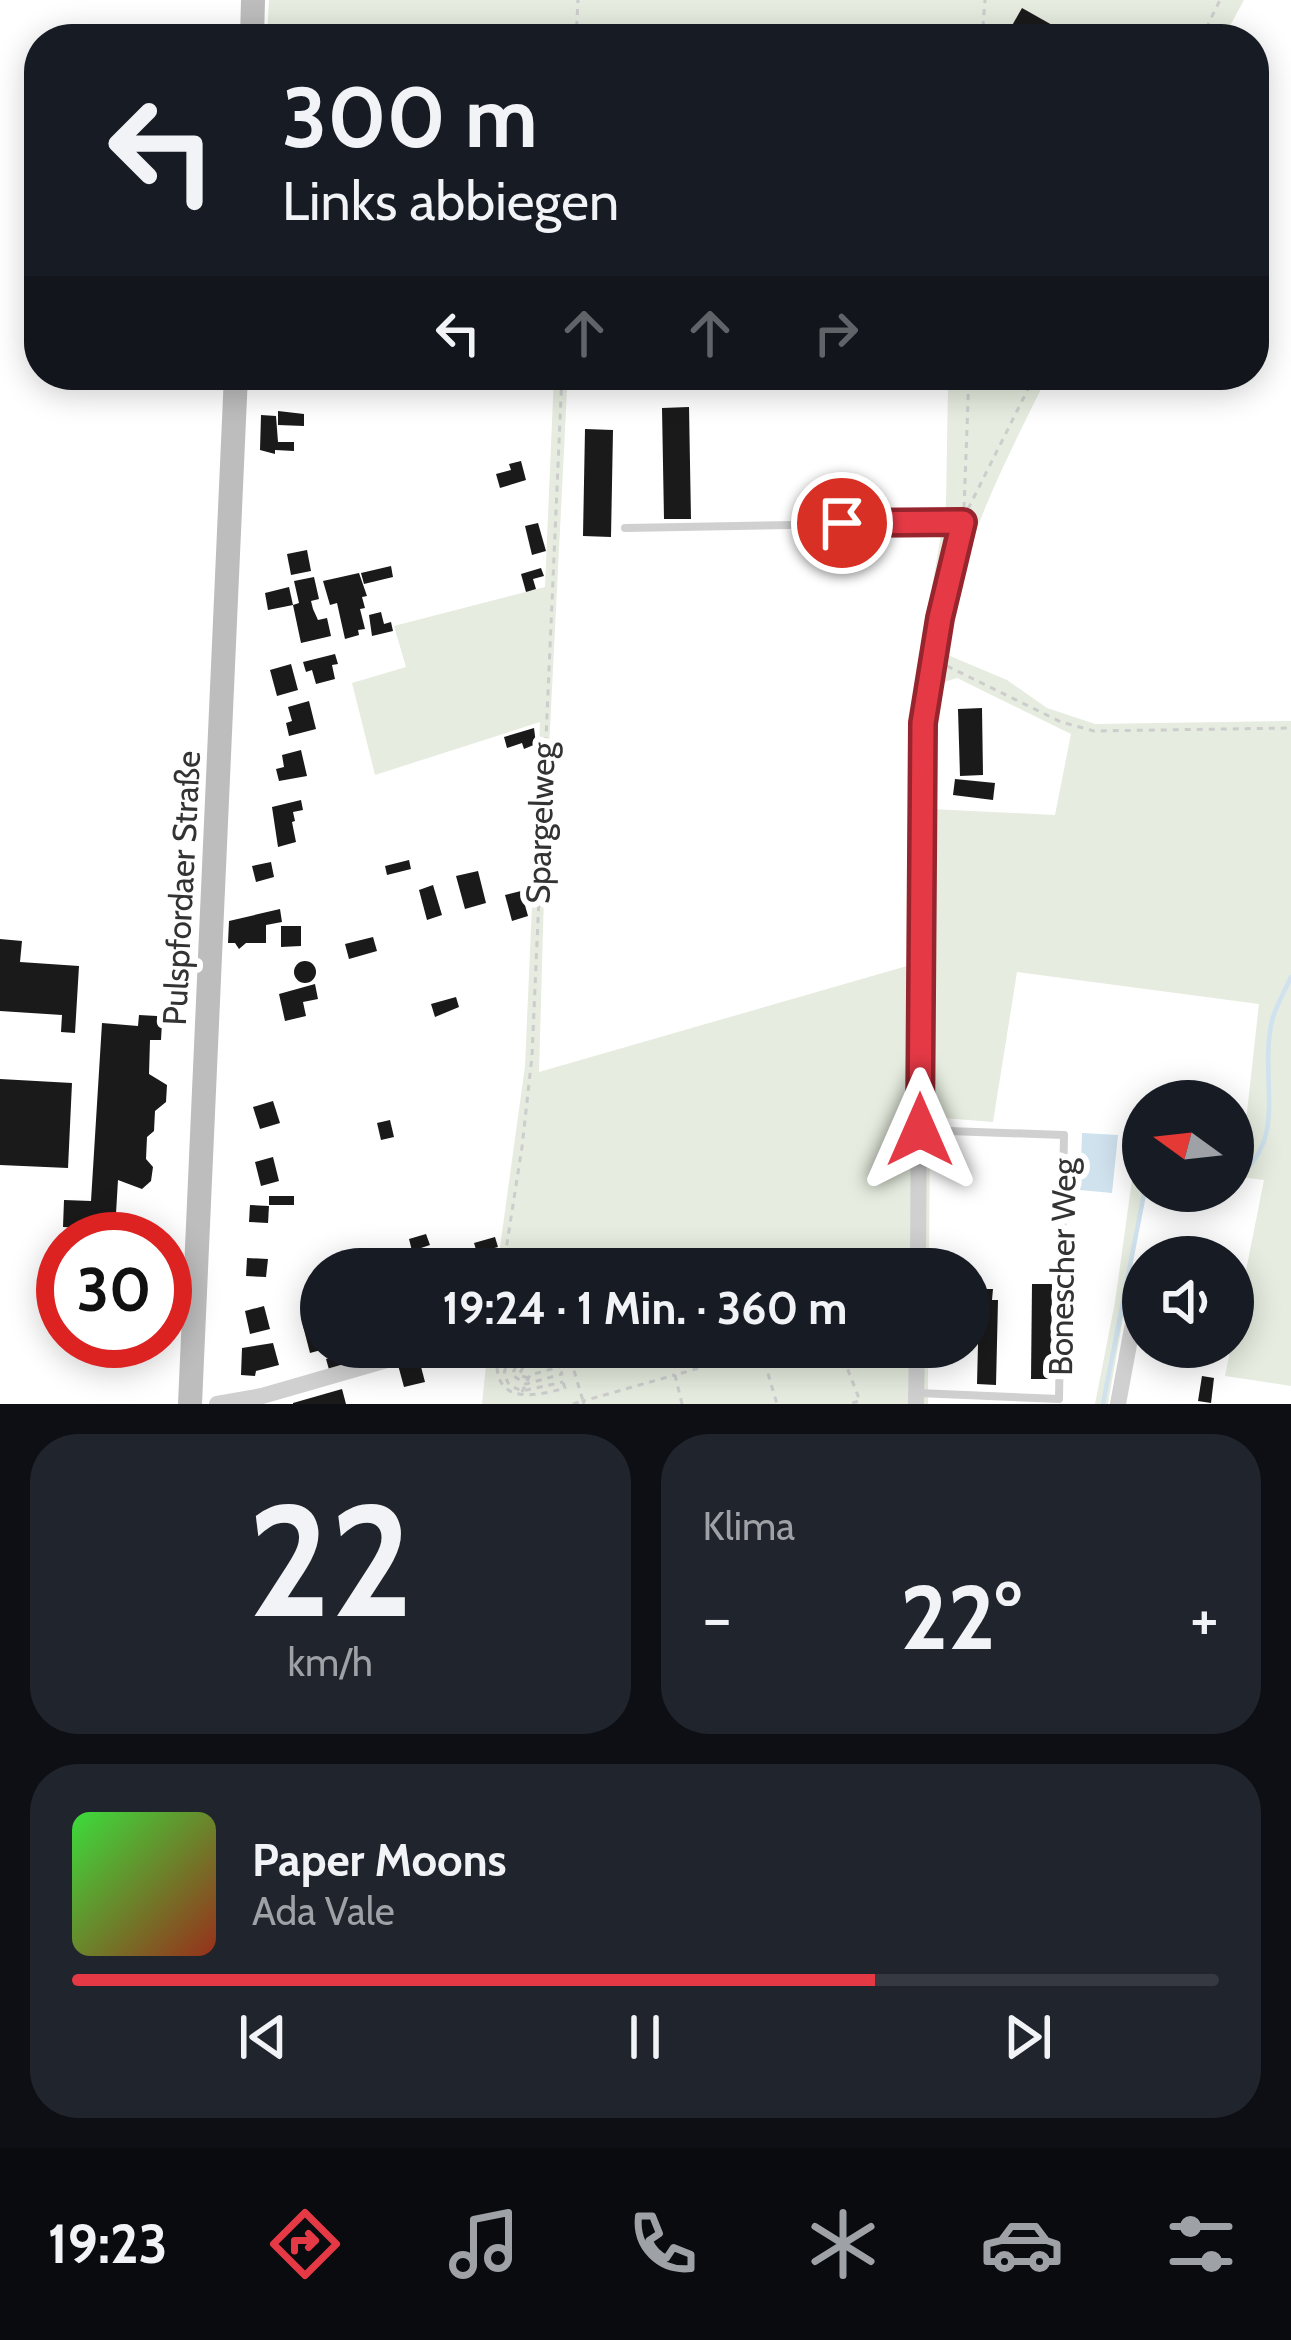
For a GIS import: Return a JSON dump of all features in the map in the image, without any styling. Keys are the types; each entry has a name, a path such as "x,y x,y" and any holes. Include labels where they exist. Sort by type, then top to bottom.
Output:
{"main road":[{"name":"Pulspfordaer Straße","path":"190,1404 235,390"}],"street":[{"path":"918,1248 921,749 931,662 963,522"},
{"path":"218,1404 359,1368"},
{"name":"Bonescher Weg","path":"916,1399 917,1368"},
{"path":"1118,1404 1125,1368"}],"lane":[{"path":"625,528 963,522"},
{"name":"Bonescher Weg","path":"916,1399 1059,1400 1064,1157 1064,1136 920,1130"}],"path":[{"name":"Spargelweg","path":"505,1248 532,1055 561,390"},
{"path":"963,522 969,390"},
{"path":"963,522 1028,390"},
{"path":"931,662 961,671 1061,722 1094,731 1291,728"},
{"path":"498,1368 503,1389 517,1401"},
{"path":"505,1368 509,1385 522,1391 563,1382"},
{"path":"514,1368 512,1375 527,1381 562,1374"},
{"path":"517,1401 527,1381 543,1368"},
{"path":"517,1401 565,1388 560,1368"},
{"path":"573,1368 584,1402"},
{"path":"572,1404 697,1368"},
{"path":"767,1368 777,1404"},
{"path":"847,1368 860,1402 847,1404"},
{"path":"675,1375 682,1404"}],"shaded area":[{"path":"269,0 1244,0 1231,24 268,24"},
{"path":"553,390 567,390 547,788 539,1072 907,966 909,726 946,504 948,390 1041,390 972,542 944,649 950,656 1007,680 1047,708 1095,724 1291,721 1291,1386 1225,1376 1227,1368 1254,1368 1253,1236 1264,1180 1254,1179 1251,1080 1259,1004 1017,972 993,1122 930,1117 929,1248 500,1248 525,1066 540,722 375,775 352,683 406,667 394,626 545,587","holes":["957,678 1071,734 1055,815 931,809 938,684"]},
{"path":"1128,1212 1141,1212 1137,1236 1124,1236"},
{"path":"1122,1252 1122,1323 1108,1404 1095,1404"},
{"path":"486,1368 928,1368 928,1404 482,1404"}],"water":[{"path":"1082,1133 1118,1135 1112,1193 1080,1190"}],"building":[{"path":"1022,8 1050,24 1013,24"},
{"path":"689,407 691,519 664,519 662,408"},
{"path":"278,411 304,414 304,426 278,425"},
{"path":"261,415 276,416 278,442 294,442 294,451 260,450"},
{"path":"585,429 613,430 611,537 583,536"},
{"path":"521,461 526,480 500,488 496,474"},
{"path":"538,523 546,551 532,555 525,526"},
{"path":"307,550 311,571 291,575 287,554"},
{"path":"391,566 393,577 364,584 361,573"},
{"path":"541,568 544,576 533,579 536,589 526,592 521,574"},
{"path":"359,573 367,596 362,597 365,608 360,609 365,629 345,639 337,603 330,605 323,581"},
{"path":"314,577 319,599 311,601 313,609 318,620 327,618 331,636 301,643 293,605 299,603 294,581"},
{"path":"289,587 293,605 268,610 265,593"},
{"path":"381,612 384,624 391,622 393,631 372,636 369,615"},
{"path":"335,654 335,679 316,684 312,670 306,672 303,662"},
{"path":"291,664 298,690 277,696 270,670"},
{"path":"309,701 316,729 289,736 288,707"},
{"path":"982,708 983,775 960,776 958,709"},
{"path":"534,728 536,744 507,748 504,737"},
{"path":"301,750 307,776 279,781 276,769 284,767 282,755"},
{"path":"955,779 995,783 993,800 953,795"},
{"path":"301,800 303,810 293,812 296,842 278,847 272,807"},
{"path":"409,860 411,869 387,875 385,866"},
{"path":"271,862 274,877 256,882 252,866"},
{"path":"478,871 486,903 465,909 456,876"},
{"path":"433,885 442,915 427,920 419,890"},
{"path":"521,891 528,916 512,921 505,895"},
{"path":"280,909 282,922 266,925 266,943 246,943 239,949 228,943 229,921"},
{"path":"281,926 301,926 301,946 281,947"},
{"path":"373,937 377,951 349,959 345,944"},
{"path":"0,939 22,941 20,962 79,966 75,1033 61,1032 62,1015 0,1011"},
{"path":"305,961 316,972 305,983 294,972"},
{"path":"315,984 318,999 303,1002 306,1016 285,1021 279,994"},
{"path":"456,997 459,1007 435,1017 431,1004"},
{"path":"139,1015 157,1016 162,1022 161,1040 150,1040 149,1074 167,1085 166,1102 155,1111 154,1131 147,1137 151,1181 142,1189 118,1180 116,1212 64,1212 64,1200 91,1201 102,1023 138,1026"},
{"path":"0,1079 72,1083 68,1168 0,1165"},
{"path":"273,1101 280,1123 260,1129 253,1107"},
{"path":"390,1120 394,1137 381,1140 377,1123"},
{"path":"273,1157 279,1181 261,1186 255,1162"},
{"path":"269,1196 294,1196 294,1205 269,1205"},
{"path":"250,1205 269,1206 268,1223 249,1222"},
{"path":"426,1234 430,1245 411,1248 409,1239"},
{"path":"495,1237 498,1247 476,1248 474,1243"},
{"path":"247,1258 268,1259 266,1277 246,1276"},
{"path":"1032,1284 1052,1284 1051,1379 1031,1379"},
{"path":"990,1289 993,1289 992,1300 998,1300 996,1385 977,1384 977,1368 990,1368"},
{"path":"264,1306 270,1329 250,1334 245,1311"},
{"path":"273,1343 279,1365 256,1371 255,1376 241,1375 242,1348"},
{"path":"399,1368 421,1368 425,1382 404,1387"},
{"path":"1202,1376 1214,1378 1211,1403 1198,1401"},
{"path":"342,1389 346,1404 293,1404 293,1403"}],"waterway":[{"path":"1254,1159 1267,1128 1272,1021 1291,977"},
{"path":"1103,1404 1140,1212"}],"route":[{"path":"842,523 963,522 931,662 921,749 920,1130"}]}
